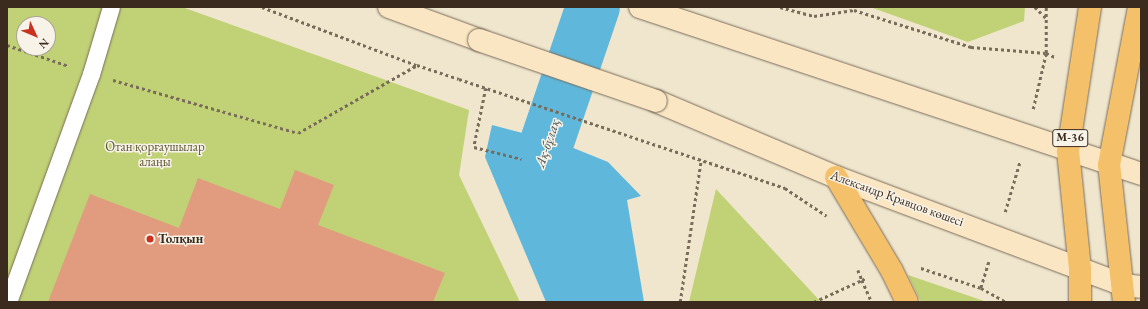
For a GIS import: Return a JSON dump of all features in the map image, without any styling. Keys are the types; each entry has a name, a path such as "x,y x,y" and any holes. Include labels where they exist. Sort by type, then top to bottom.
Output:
{"main road":[{"name":"Александр Кравцов көшесі","path":"389,7 656,101 836,177 1080,269 1129,291"},
{"path":"640,7 1109,165 1141,174"},
{"name":"M-36","path":"1080,302 1080,269 1068,151 1090,7"},
{"path":"1129,291 1109,165 1139,7"},
{"path":"836,177 892,272 907,302"}],"lane":[{"path":"8,302 91,74 111,7"}],"path":[{"path":"262,7 417,65 785,188 829,218"},
{"path":"780,7 814,16 854,10 971,47 1046,53 1046,7"},
{"path":"1035,7 1046,18"},
{"path":"7,45 91,74 298,133 417,65"},
{"path":"486,88 474,147 522,159"},
{"path":"680,302 701,160"},
{"path":"857,266 872,302"},
{"path":"814,302 862,280 915,266 981,288"}],"green space":[{"name":"Отан қорғаушылар алаңы","path":"7,7 182,7 469,110 459,175 520,302 7,302"},
{"path":"870,7 1025,7 1024,21 968,42"},
{"path":"716,189 821,302 689,302"},
{"path":"908,275 987,302 921,302"}],"water":[{"path":"492,125 561,143 608,162 641,196 627,200 644,302 546,302 485,157"}],"building":[{"name":"Толқын","path":"295,170 334,185 318,225 445,273 433,302 48,302 90,194 179,228 198,178 280,209"}],"waterway":[{"name":"Ақ-бұлақ","path":"575,302 535,177 593,7"}],"place":[{"name":"Толқын","path":"150,239"}]}
